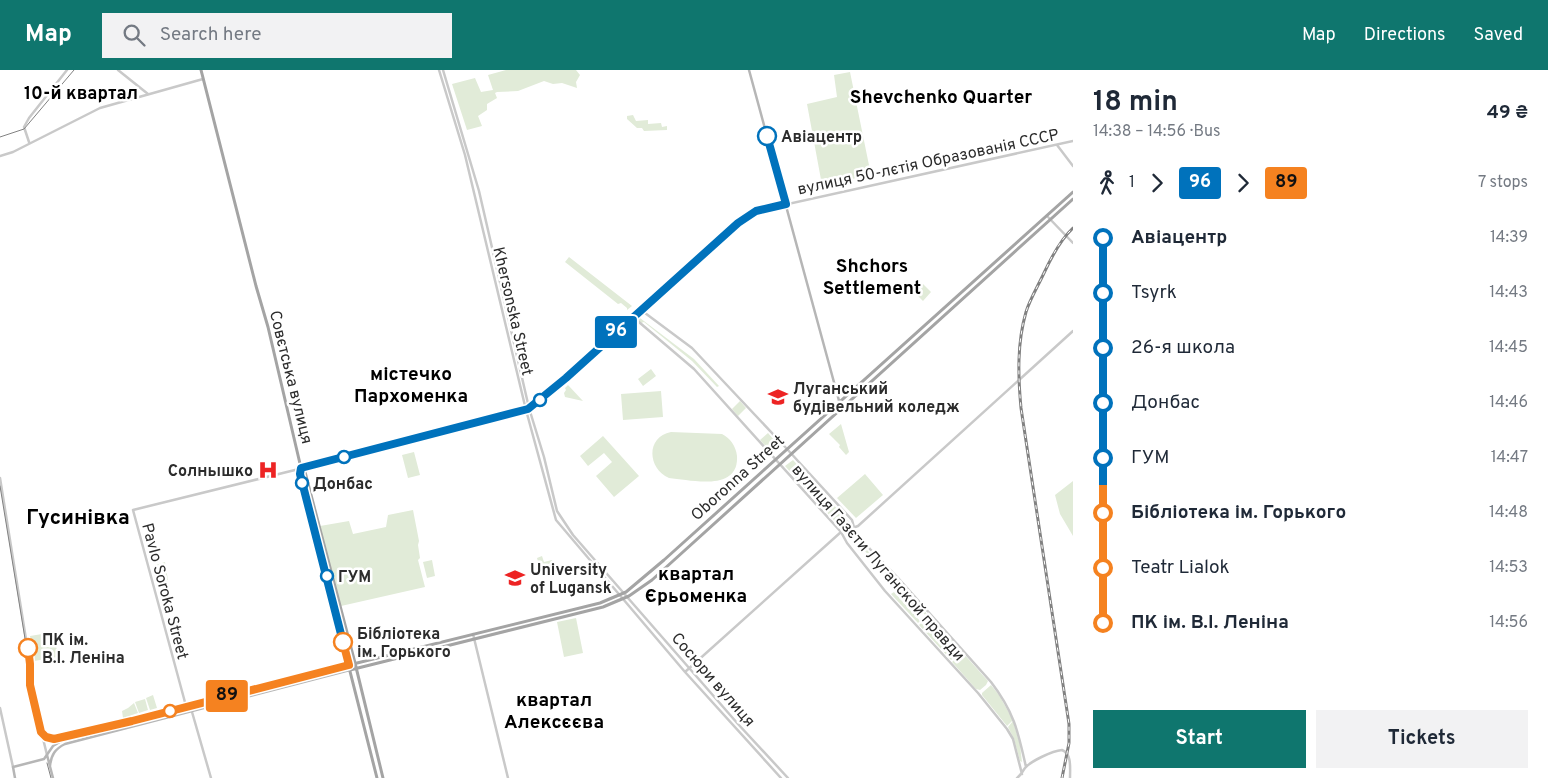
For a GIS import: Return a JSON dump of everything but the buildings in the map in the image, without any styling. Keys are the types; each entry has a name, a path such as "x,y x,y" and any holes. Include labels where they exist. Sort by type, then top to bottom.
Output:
{"main road":[{"name":"Совєтська вулиця","path":"201,70 268,327 301,468 300,474 377,778"},
{"path":"749,70 841,408"},
{"name":"Oboronna Street","path":"349,665 592,605 624,593 638,583 1073,192"},
{"name":"Oboronna Street","path":"350,670 603,607 628,597 652,580 1073,199"},
{"path":"301,468 305,472 383,778"},
{"path":"15,778 13,767 44,759 53,746 70,736 349,665"},
{"path":"50,766 50,759 54,753 65,744 350,670"},
{"path":"47,755 53,778"}],"street":[{"path":"29,142 24,127 67,70"},
{"path":"118,70 148,94"},
{"name":"Khersonska Street","path":"441,70 479,191 530,408 557,511 573,535 624,593"},
{"name":"Khersonska Street","path":"441,70 465,155 526,410 556,520 620,595"},
{"path":"0,156 13,152 29,142 100,108 203,79"},
{"name":"вулиця 50-лєтія Образованія СССР","path":"133,510 261,479 526,410 566,378 738,223 753,212 1073,141"},
{"path":"1057,145 1073,166"},
{"path":"1046,216 1073,243"},
{"name":"вулиця Газєти Луганской правди","path":"641,310 692,348 852,520 855,531 870,549 992,682 1016,722 1026,767"},
{"name":"вулиця Газєти Луганской правди","path":"633,317 694,369 841,532 847,543 885,591 978,693 1002,723 1013,739 1022,774"},
{"path":"685,672 841,532 858,526 1073,331"},
{"path":"0,478 30,664 30,685 47,755"},
{"name":"Pavlo Soroka Street","path":"133,510 186,706"},
{"name":"Сосюри вулиця","path":"624,593 788,778"},
{"name":"Сосюри вулиця","path":"620,595 685,672 781,778"},
{"path":"473,634 508,778"},
{"path":"190,705 211,778"},
{"path":"0,708 13,767"},
{"path":"41,732 50,738 70,736"},
{"path":"1018,778 1026,767 1043,756 1058,750 1066,752 1070,761 1070,778"}],"green space":[{"path":"506,70 576,70 580,75 576,82 577,88 562,83 553,84 544,81 518,91 497,92 495,93 497,98 487,104 487,110 478,116 482,126 467,130 452,84 475,78 481,92 493,90 488,75"},
{"path":"850,72 871,175 822,185 807,104 837,97 834,75"},
{"path":"633,115 636,121 648,120 648,124 661,123 662,127 667,126 667,130 644,131 642,128 637,128 627,119 627,116"},
{"path":"569,257 632,306 627,310 621,303 618,304 565,262"},
{"path":"923,284 931,292 923,301 914,292"},
{"path":"640,318 694,359 719,386 717,387 692,361 644,322 641,323 638,320"},
{"path":"651,369 656,376 643,386 638,379"},
{"path":"568,385 583,401 565,397 565,388"},
{"path":"661,391 663,417 623,420 621,394"},
{"path":"740,401 746,408 738,416 732,409"},
{"path":"841,424 849,452 846,455 839,447 840,445 829,434"},
{"path":"671,432 722,434 734,446 737,456 736,467 730,475 712,481 669,478 657,467 652,453 657,440"},
{"path":"768,433 780,447 773,454 760,440"},
{"path":"603,436 639,476 614,497 596,476 612,462 604,453 588,466 580,456"},
{"path":"414,452 420,475 408,478 402,455"},
{"path":"793,460 849,522 841,528 785,466"},
{"path":"865,474 883,495 856,518 837,498"},
{"path":"1073,481 1073,536 1060,514 1055,495"},
{"path":"413,510 419,541 420,558 418,560 425,587 341,606 320,526 349,521 353,534 386,527 388,515"},
{"path":"854,536 892,577 890,579 853,538"},
{"path":"542,556 544,562 552,560 554,569 541,572 537,558"},
{"path":"432,560 435,576 427,578 423,562"},
{"path":"165,562 168,580 156,583 153,566"},
{"path":"901,585 928,615 926,616 899,587"},
{"path":"894,592 920,621 918,623 891,594"},
{"path":"929,616 962,651 951,660 919,625"},
{"path":"576,618 583,653 564,657 557,622"},
{"path":"54,632 58,657 34,661 30,636"},
{"path":"963,653 988,681 980,690 976,689 952,662"},
{"path":"991,685 1013,720 1007,726 982,695"},
{"path":"153,695 157,708 150,710 146,698"},
{"path":"145,699 148,710 139,713 135,702"},
{"path":"134,703 138,713 123,718 122,711"},
{"path":"1013,721 1020,745 1022,762 1008,727"}],"tram line":[{"path":"0,137 24,129 74,70"},
{"path":"0,486 29,663 29,684 40,733"},
{"path":"47,763 51,778"}],"railway":[{"path":"1062,778 1069,743 1069,724 1021,408 1019,360 1023,324 1030,302 1056,249 1073,228"}],"bus line":[{"name":"96","path":"343,642 300,474 301,468 530,408 566,378 738,223 753,212 786,204 767,136"},
{"name":"89","path":"28,648 30,685 41,732 46,737 54,739 132,721 349,665 343,642"}],"place":[{"name":"Авіацентр","path":"767,136"},
{"name":"Луганський будівельний коледж","path":"778,397"},
{"name":"Солнышко","path":"268,470"},
{"name":"Донбас","path":"302,483"},
{"name":"ГУМ","path":"327,576"},
{"name":"University of Lugansk","path":"515,578"},
{"name":"Бібліотека ім. Горького","path":"343,642"},
{"name":"ПК ім. В.І. Леніна","path":"28,648"}],"district":[{"name":"10-й квартал","path":"81,93"},
{"name":"Shevchenko Quarter","path":"941,96"},
{"name":"Shchors Settlement","path":"872,276"},
{"name":"містечко Пархоменка","path":"411,384"},
{"name":"Гусинівка","path":"78,517"},
{"name":"квартал Єрьоменка","path":"696,584"},
{"name":"квартал Алексєєва","path":"554,710"}]}
